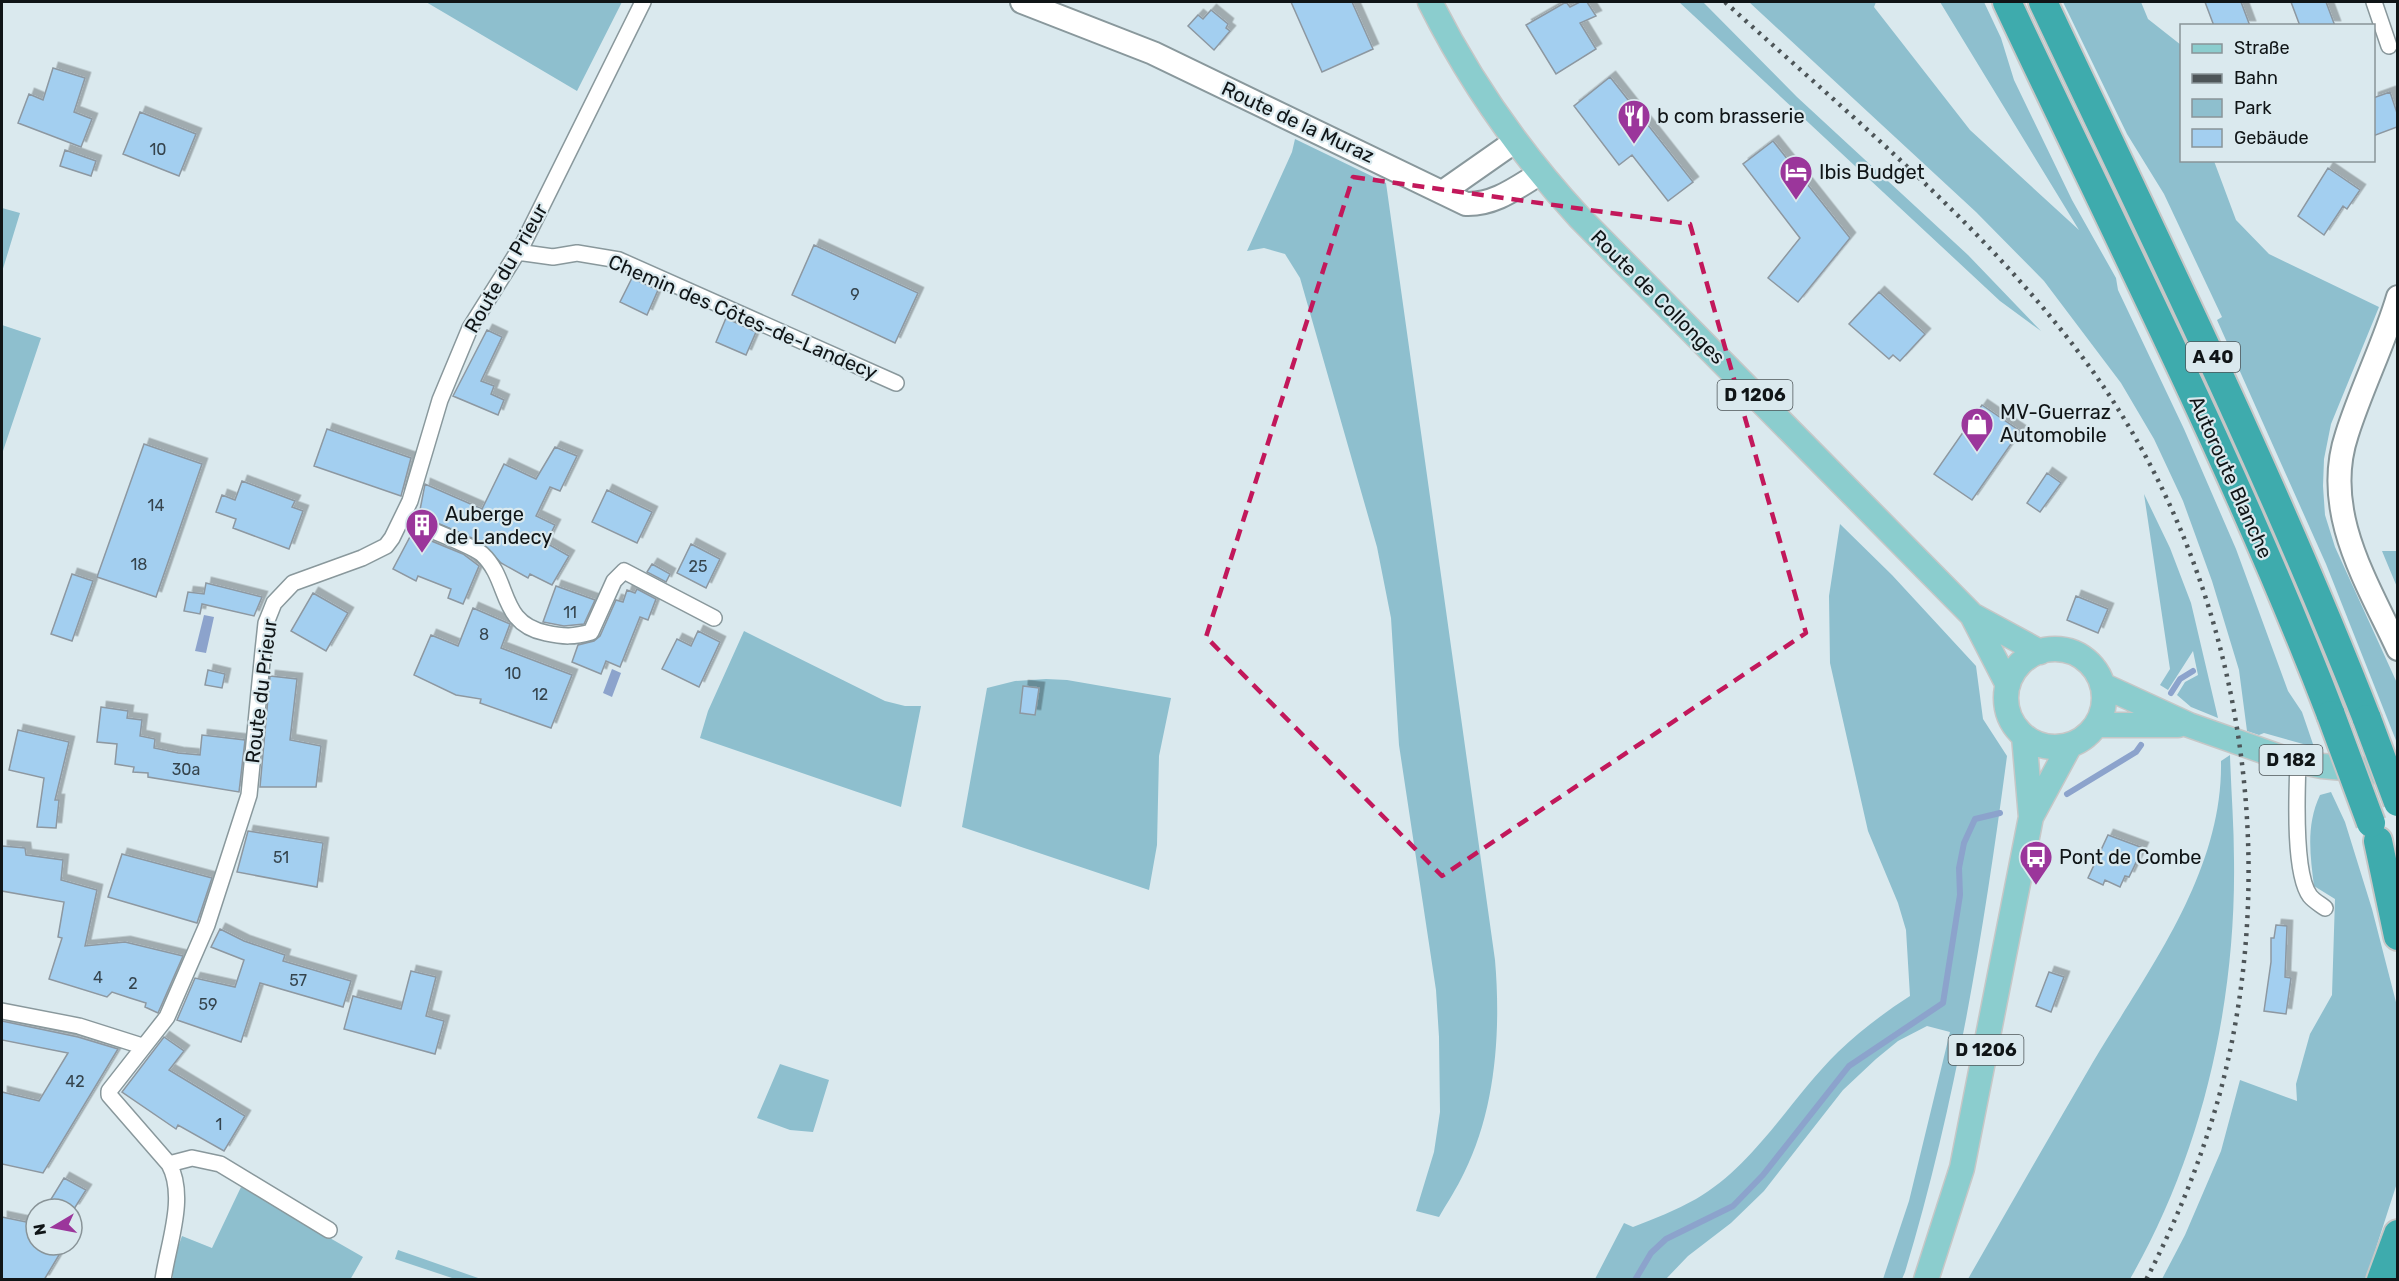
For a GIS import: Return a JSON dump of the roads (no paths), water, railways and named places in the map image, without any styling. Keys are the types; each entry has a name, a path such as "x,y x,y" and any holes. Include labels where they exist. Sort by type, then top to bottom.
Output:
{"highway":[{"name":"Autoroute Blanche","path":"2007,2 2217,442 2285,600 2331,716 2397,898"},
{"name":"Autoroute Blanche","path":"2043,2 2245,427 2310,577 2367,719 2397,802"},
{"path":"2374,832 2397,936"},
{"path":"2381,1280 2397,1234"}],"main road":[{"name":"Route de Collonges","path":"1430,2 1473,81 1514,142 1539,174 1972,615 2008,684"},
{"name":"Route de Collonges","path":"1972,615 2040,652"},
{"path":"2059,650 2078,655 2093,668 2102,685 2104,705 2096,725 2083,739 2070,746 2043,746 2024,736 2010,718 2007,707 2008,684 2023,661 2040,652 2059,650"},
{"name":"D 182","path":"2102,685 2189,725 2298,762 2397,773"},
{"name":"D 182","path":"2096,725 2189,725"},
{"name":"D 1206","path":"1926,1280 1962,1168 2031,817 2024,736"},
{"name":"D 1206","path":"2031,817 2070,746"}],"street":[{"name":"Route du Prieur","path":"163,1280 176,1202 175,1178 169,1164 110,1095 109,1090 166,1017 183,985 207,926 243,818 251,785 266,623 274,603 293,583 362,558 386,546 402,518 419,477 449,376 470,328 517,252 643,2"},
{"name":"Route de la Muraz","path":"1022,2 1153,53 1444,191 1466,204 1478,204 1498,198 1539,174"},
{"path":"2374,2 2389,46"},
{"path":"1444,191 1514,142"},
{"name":"Chemin des Côtes-de-Landecy","path":"517,252 554,257 577,253 620,260 896,382"},
{"path":"2397,297 2389,326 2346,435 2338,483 2347,536 2397,650"},
{"path":"402,518 481,553 491,566 518,620 536,631 570,638 591,632 614,581 624,571 714,618"},
{"path":"2298,762 2299,849 2303,876 2310,896 2325,908"},
{"path":"2,1011 79,1026 142,1046"},
{"path":"169,1164 192,1158 220,1164 329,1230"}],"waterway":[{"path":"2171,693 2180,679 2193,671"},
{"path":"2067,794 2136,752 2141,745"},
{"path":"1635,1280 1651,1253 1666,1239 1733,1206 1763,1175 1849,1066 1943,1003 1960,895 1959,868 1964,843 1975,819 2000,813"}],"railway":[{"path":"1725,2 1913,172 1958,216 2002,261 2083,358 2136,439 2179,526 2212,618 2234,714 2246,811 2248,909 2238,1005 2218,1100 2195,1169 2146,1280"}],"place":[{"name":"b com brasserie","path":"1634,145"},
{"name":"Ibis Budget","path":"1796,201"},
{"name":"MV-Guerraz Automobile","path":"1977,453"},
{"name":"Auberge de Landecy","path":"422,554"},
{"name":"Pont de Combe","path":"2036,886"}]}
